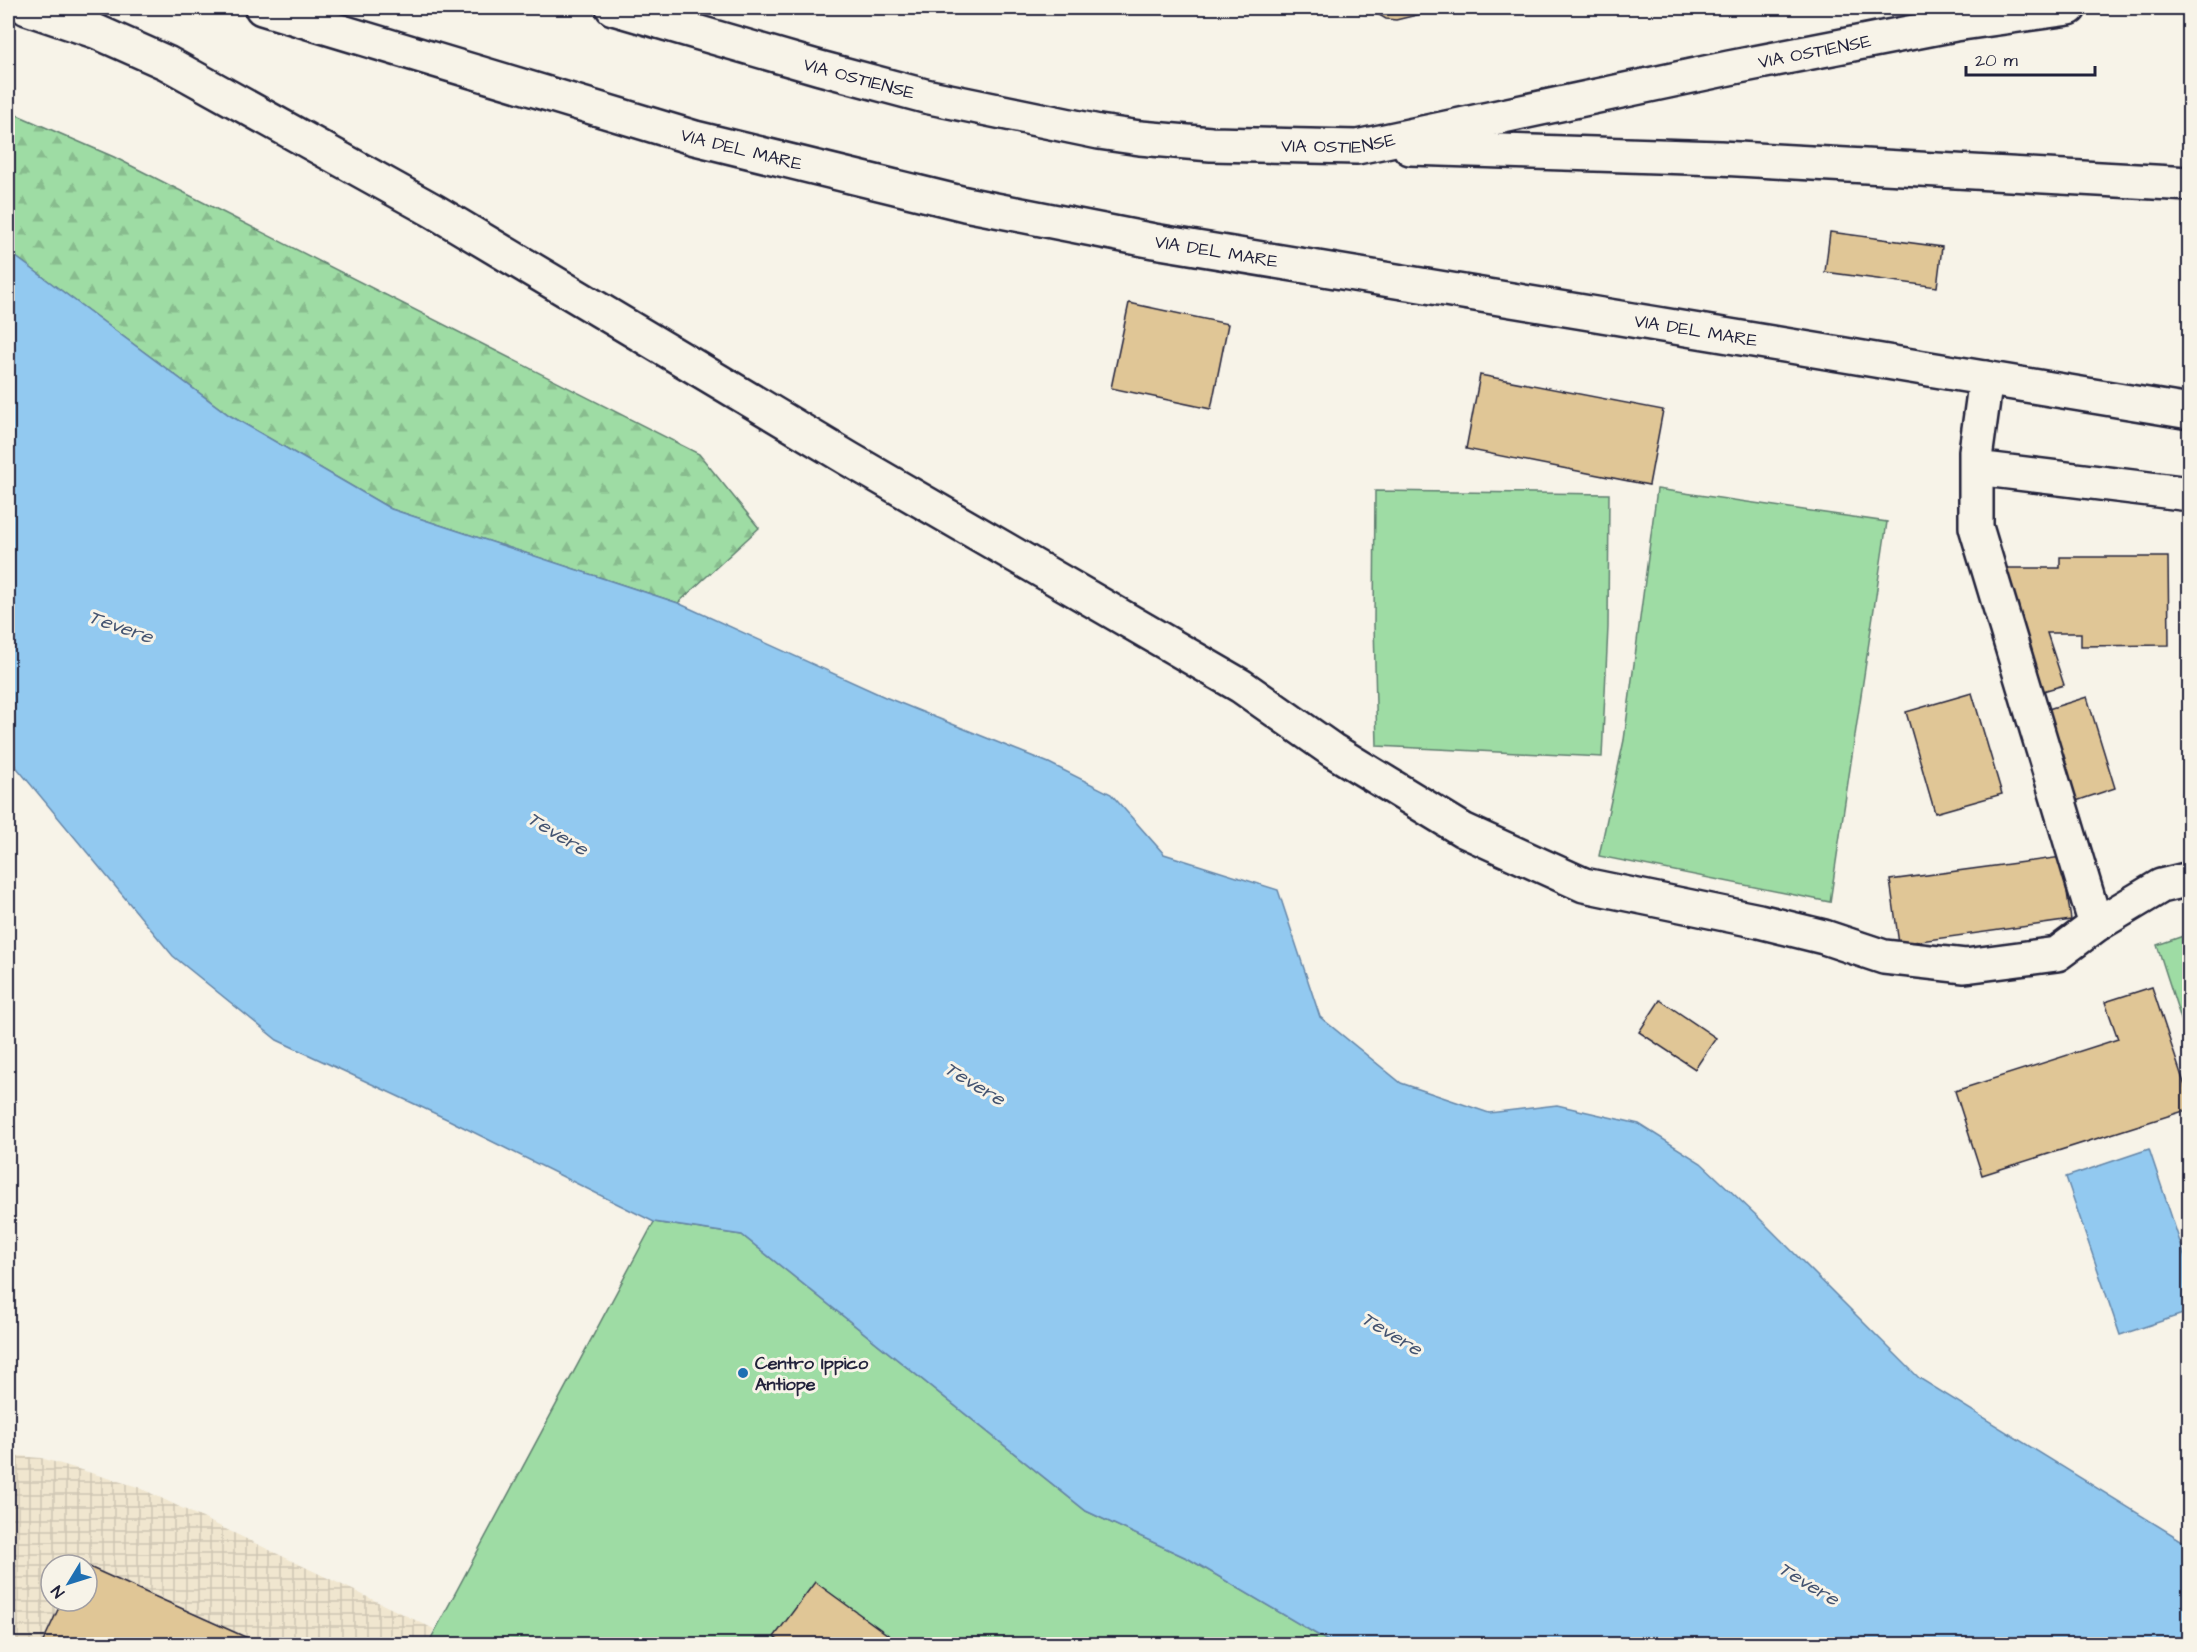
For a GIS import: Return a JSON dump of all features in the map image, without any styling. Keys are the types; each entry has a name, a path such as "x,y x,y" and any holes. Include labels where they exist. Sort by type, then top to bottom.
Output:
{"main road":[{"path":"27,8 95,31 167,63 434,211 849,459 1241,686 1332,750 1464,830 1584,885 1770,923 1824,936 1884,957 1965,966 2058,954 2096,925 2161,886 2190,879"},
{"name":"VIA DEL MARE","path":"262,8 695,138 964,204 1154,241 2190,412"},
{"name":"VIA OSTIENSE","path":"613,8 819,68 925,96 1099,132 1211,144 1357,147 1740,66 1955,24 2069,8"},
{"path":"1357,147 1720,158 2190,184"},
{"path":"1986,378 1976,451 1976,527 2096,925"},
{"path":"1976,468 2190,494"}],"shaded area":[{"path":"8,1455 41,1458 138,1487 434,1629 427,1644 8,1644"}],"green space":[{"path":"8,111 114,157 699,454 759,528 678,603 391,509 229,415 8,251"},
{"path":"1657,489 1887,522 1830,902 1599,856 1624,740"},
{"path":"1375,491 1609,494 1608,627 1602,757 1377,746 1374,624"},
{"path":"2190,934 2189,1044 2157,945"},
{"name":"Centro Ippico Antiope","path":"654,1222 742,1235 1086,1511 1189,1559 1333,1644 428,1644"}],"water":[{"name":"Tevere","path":"8,251 229,415 391,509 678,603 885,697 1049,763 1111,794 1164,854 1278,890 1320,1017 1401,1083 1489,1113 1557,1105 1639,1124 1701,1163 1919,1378 2189,1545 2189,1644 1333,1644 1189,1559 1086,1511 742,1235 654,1222 449,1120 277,1040 173,956 13,763 8,760"},
{"path":"2149,1149 2189,1269 2189,1312 2120,1335 2066,1177"}],"building":[{"path":"1367,8 1434,8 1425,13 1396,20 1386,19"},
{"path":"1830,232 1942,247 1937,287 1825,272"},
{"path":"1129,303 1228,324 1211,409 1111,388"},
{"path":"1480,375 1663,410 1649,485 1466,449"},
{"path":"2060,557 2168,557 2169,645 2081,646 2081,633 2047,633 2064,685 2036,693 1999,568 2060,568"},
{"path":"1972,693 2002,794 1935,813 1906,712"},
{"path":"2087,697 2115,788 2073,802 2045,710"},
{"path":"2062,857 2071,920 1899,944 1890,880"},
{"path":"2152,987 2190,1101 2190,1109 1982,1175 1955,1091 2118,1039 2105,1002"},
{"path":"1660,1000 1716,1038 1695,1069 1639,1032"},
{"path":"99,1571 261,1644 42,1644 56,1613 99,1613"},
{"path":"815,1582 895,1640 892,1644 784,1644 774,1637"}],"place":[{"name":"Centro Ippico Antiope","path":"743,1373"}]}
